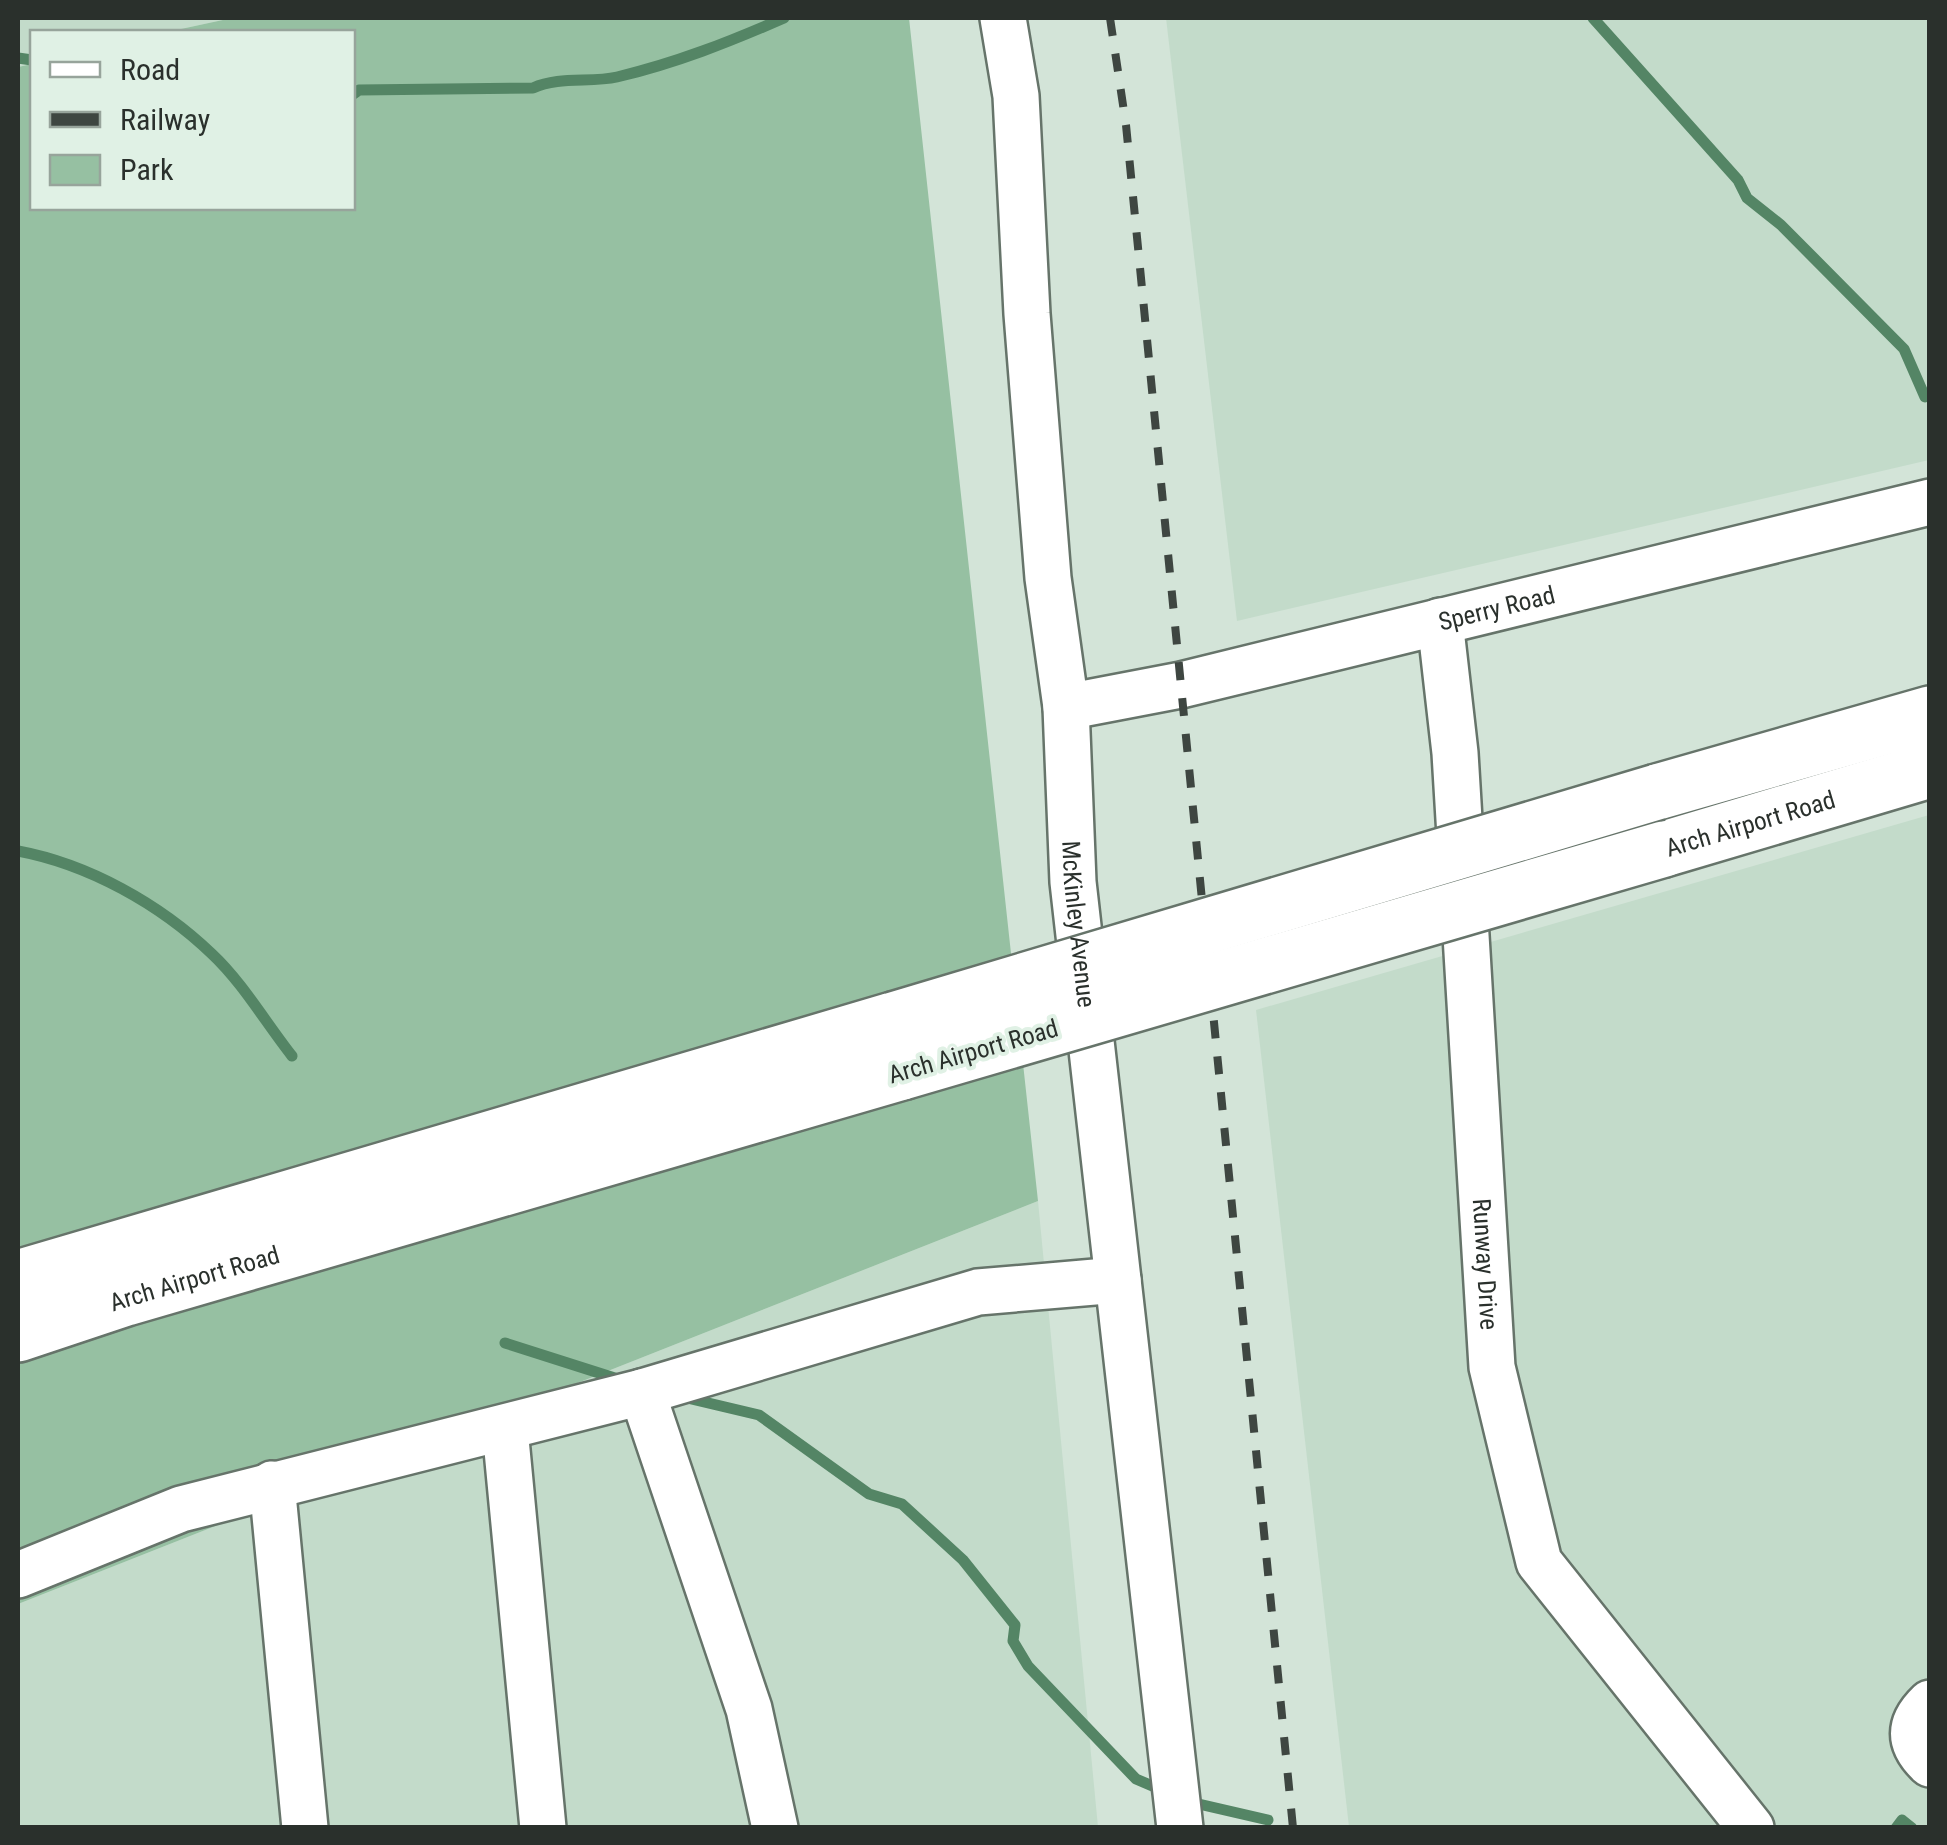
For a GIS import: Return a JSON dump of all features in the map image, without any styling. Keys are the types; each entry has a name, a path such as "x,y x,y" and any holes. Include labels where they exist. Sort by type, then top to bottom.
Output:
{"main road":[{"name":"Arch Airport Road","path":"18,1334 1657,792 1930,714"},
{"name":"Arch Airport Road","path":"18,1278 1664,848 1930,770"}],"street":[{"name":"McKinley Avenue","path":"1003,18 1016,96 1027,314 1048,578 1066,706 1074,882 1180,1828"},
{"name":"Sperry Road","path":"1066,706 1181,685 1930,502"},
{"name":"Runway Drive","path":"1440,621 1455,753 1492,1367 1539,1562 1751,1828"},
{"path":"18,1575 182,1509 642,1392 978,1292 1118,1280"},
{"path":"642,1392 749,1709 775,1828"},
{"path":"504,1429 543,1828"},
{"path":"272,1484 305,1828"},
{"path":"1930,1703 1915,1718 1912,1734 1915,1750 1930,1764"}],"shaded area":[{"path":"18,18 232,18 176,30 30,30 30,64 18,67"},
{"path":"1166,18 1928,18 1929,460 1237,621"},
{"path":"1929,815 1929,1827 1349,1827 1256,1010"},
{"path":"1038,1201 1098,1827 18,1828 18,1604"}],"green space":[{"path":"232,18 909,18 1038,1201 18,1604 18,67 30,64 30,210 355,210 355,30 176,30"}],"waterway":[{"path":"355,93 533,88 553,82 617,77 702,51 784,18"},
{"path":"1593,18 1738,180 1747,198 1781,225 1904,349 1925,397"},
{"path":"18,58 30,60"},
{"path":"18,851 96,876 170,919 223,965 292,1056"},
{"path":"505,1343 621,1380"},
{"path":"683,1397 759,1415 869,1494 902,1504 963,1560 1015,1625 1013,1641 1028,1666 1136,1779 1164,1791"},
{"path":"1190,1802 1268,1820"},
{"path":"1896,1828 1902,1820 1912,1828"}],"railway":[{"path":"1110,18 1126,125 1293,1828"}]}
